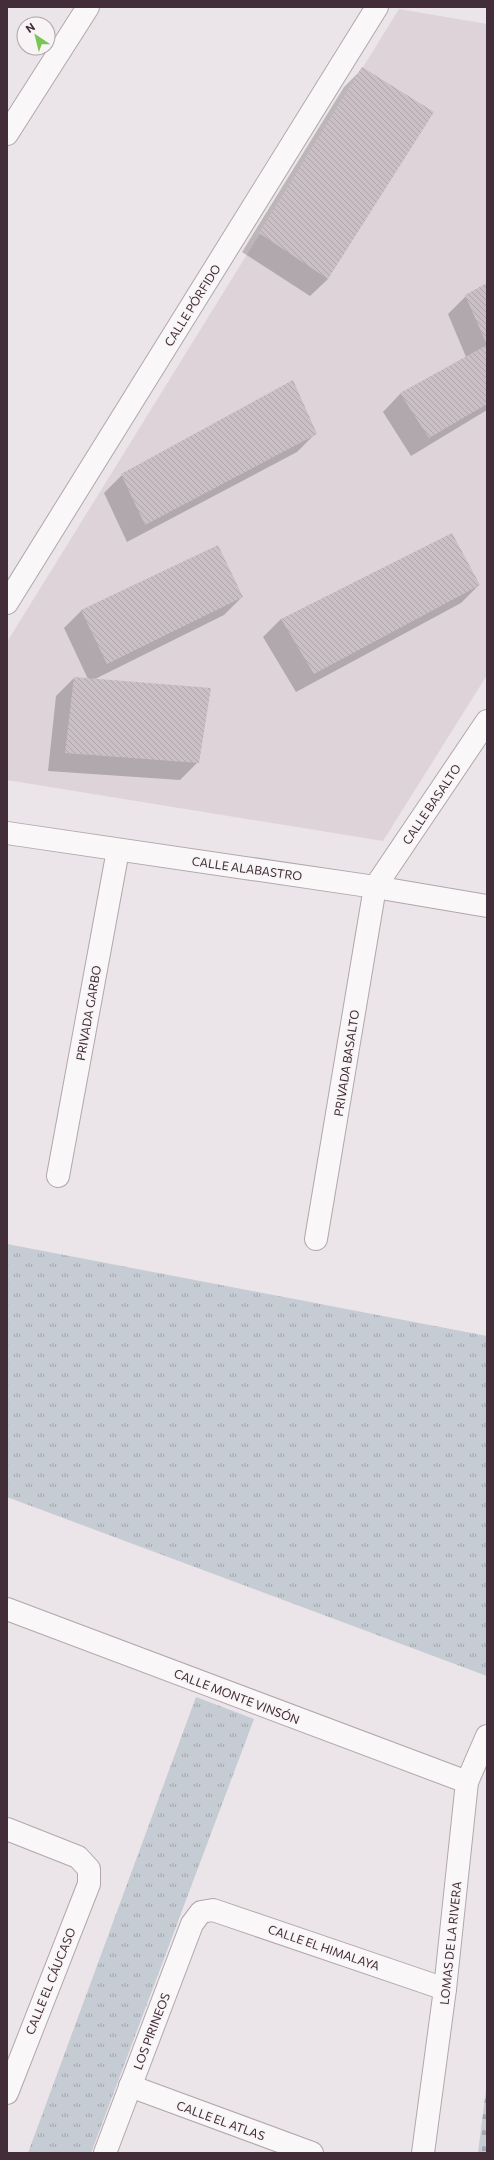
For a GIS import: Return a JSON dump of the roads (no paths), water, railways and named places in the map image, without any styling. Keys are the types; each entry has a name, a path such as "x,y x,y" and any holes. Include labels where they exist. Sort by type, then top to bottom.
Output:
{"street":[{"path":"7,134 88,7"},
{"name":"CALLE PÓRFIDO","path":"7,603 377,7"},
{"name":"CALLE BASALTO","path":"375,886 487,721"},
{"name":"CALLE ALABASTRO","path":"7,833 375,886 487,906"},
{"name":"PRIVADA GARBO","path":"58,1176 118,850"},
{"name":"PRIVADA BASALTO","path":"316,1239 375,886"},
{"name":"CALLE MONTE VINSÓN","path":"7,1609 467,1782"},
{"name":"LOMAS DE LA RIVERA","path":"423,2153 446,1989 467,1782 487,1736"},
{"name":"CALLE EL CÁUCASO","path":"7,1829 78,1857 89,1869 89,1884 15,2045 7,2093"},
{"name":"CALLE EL HIMALAYA","path":"201,1912 213,1910 446,1989"},
{"name":"LOS PIRINEOS","path":"105,2153 192,1924 201,1912"},
{"name":"CALLE EL ATLAS","path":"130,2086 312,2153"}]}
